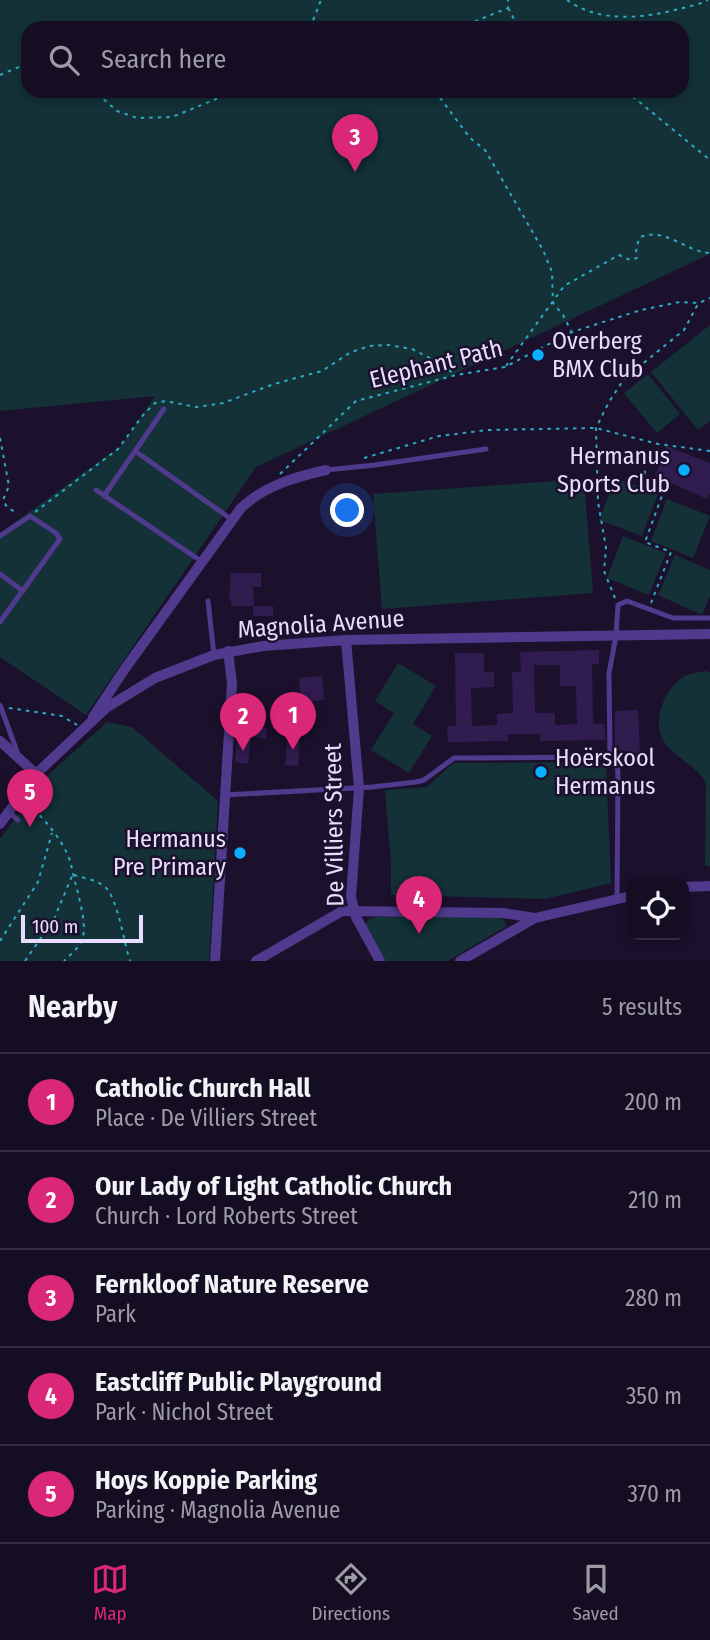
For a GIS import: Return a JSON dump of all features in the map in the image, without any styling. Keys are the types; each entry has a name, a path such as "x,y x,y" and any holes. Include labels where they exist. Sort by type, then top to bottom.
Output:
{"street":[{"path":"92,720 201,561 246,502 264,490 326,470"},
{"name":"Magnolia Avenue","path":"6,818 36,774 92,720 138,687 172,670 214,655 273,645 346,640 710,634"},
{"name":"De Villiers Street","path":"346,640 359,788 351,897 354,911 380,961"},
{"path":"215,961 232,683 228,652"},
{"path":"124,670 138,687"},
{"path":"0,741 36,774"},
{"path":"689,887 710,886"},
{"path":"460,961 535,918 626,897"},
{"path":"256,961 342,911 503,913 535,918"}],"lane":[{"path":"104,496 164,409"},
{"path":"326,470 375,466 486,450"},
{"path":"135,452 232,519"},
{"path":"96,490 201,561"},
{"path":"0,536 28,516 56,533 60,539 0,622"},
{"path":"0,574 23,591"},
{"path":"208,601 214,655"},
{"path":"617,899 618,774 617,765 610,757 610,673 618,605 627,601 673,618 710,618"},
{"path":"0,706 20,760"},
{"path":"224,795 359,788 425,780 454,758 610,757"}],"path":[{"path":"313,21 321,0"},
{"path":"508,0 508,8 515,21"},
{"path":"567,0 577,7 611,16 668,12 708,0"},
{"path":"476,21 508,8"},
{"path":"0,75 21,67"},
{"path":"103,98 117,111 137,118 172,117 219,98"},
{"path":"440,98 470,138 485,150 543,250 552,272 553,303 572,332"},
{"path":"635,98 710,160"},
{"path":"505,367 564,286 618,255 630,260 636,258 637,242 645,235 667,237 710,253"},
{"path":"618,605 604,571 606,548 600,522 596,428 624,379 684,330 699,303 710,298"},
{"name":"Elephant Path","path":"280,474 356,401 456,374 505,367 572,332 641,310 680,302 699,303"},
{"path":"0,438 9,486 3,500 14,513 28,516 118,449 155,402 166,401 197,407 223,403 274,384 322,371 351,352 370,346 388,345 412,349 456,374"},
{"path":"364,458 439,436 461,433 596,428 658,444 710,451"},
{"path":"648,610 671,552 645,542 663,494 645,476 645,455 654,458"},
{"path":"0,706 62,716 81,730"},
{"path":"20,797 38,813 68,855 83,920 83,934 76,950 64,961"},
{"path":"0,941 38,882 52,832"},
{"path":"25,961 54,919 73,875"},
{"path":"73,875 99,883 108,889 130,961"}],"green space":[{"path":"0,0 710,0 710,254 256,467 86,715 0,657 0,533 122,445 155,396 0,411"},
{"path":"710,325 710,421 698,430 651,372"},
{"path":"648,374 680,414 657,433 624,393"},
{"path":"616,478 658,494 642,536 599,520"},
{"path":"584,479 593,593 382,609 373,494"},
{"path":"667,499 710,516 693,558 651,541"},
{"path":"623,536 666,553 649,595 607,578"},
{"path":"675,555 710,570 710,596 702,615 658,595"},
{"path":"398,663 436,686 413,724 432,736 409,773 371,750 394,713 375,701"},
{"path":"710,672 710,866 705,866 706,783 663,740 659,721 664,701 676,684 685,676"},
{"path":"107,722 132,727 218,801 209,961 0,961 0,839 47,776"},
{"path":"606,762 611,883 545,899 391,895 385,790 427,787 453,763"},
{"path":"374,917 502,918 507,926 448,961 384,961 366,925 368,920"}],"building":[{"name":"Hermanus Sports Club","path":"666,446 710,463 710,493 707,499 655,476 660,464 653,461 655,455 662,458"},
{"path":"231,573 261,573 261,587 253,587 254,606 231,606"},
{"path":"253,606 273,606 273,616 253,616"},
{"path":"599,650 599,664 592,664 593,724 604,724 605,740 540,741 540,734 507,734 508,741 448,742 447,726 456,726 455,653 484,653 484,672 494,672 494,687 471,688 472,726 497,725 497,714 513,713 512,672 521,672 520,652","holes":["534,665 560,665 560,686 576,686 577,724 555,725 555,713 535,713"]},
{"path":"322,676 324,700 301,702 299,678"},
{"path":"638,710 640,753 615,754 615,711"},
{"path":"255,727 267,728 266,739 254,737"},
{"path":"288,734 300,735 298,766 285,765"},
{"path":"237,737 251,739 248,764 235,762"}],"place":[{"name":"Fernkloof Nature Reserve","path":"355,172"},
{"name":"Overberg BMX Club","path":"538,355"},
{"name":"Hermanus Sports Club","path":"684,470"},
{"name":"Catholic Church Hall","path":"293,750"},
{"name":"Our Lady of Light Catholic Church","path":"243,751"},
{"name":"Hoërskool Hermanus","path":"541,772"},
{"name":"Hoys Koppie Parking","path":"30,827"},
{"name":"Hermanus Pre Primary","path":"240,853"},
{"name":"Eastcliff Public Playground","path":"419,934"}]}
